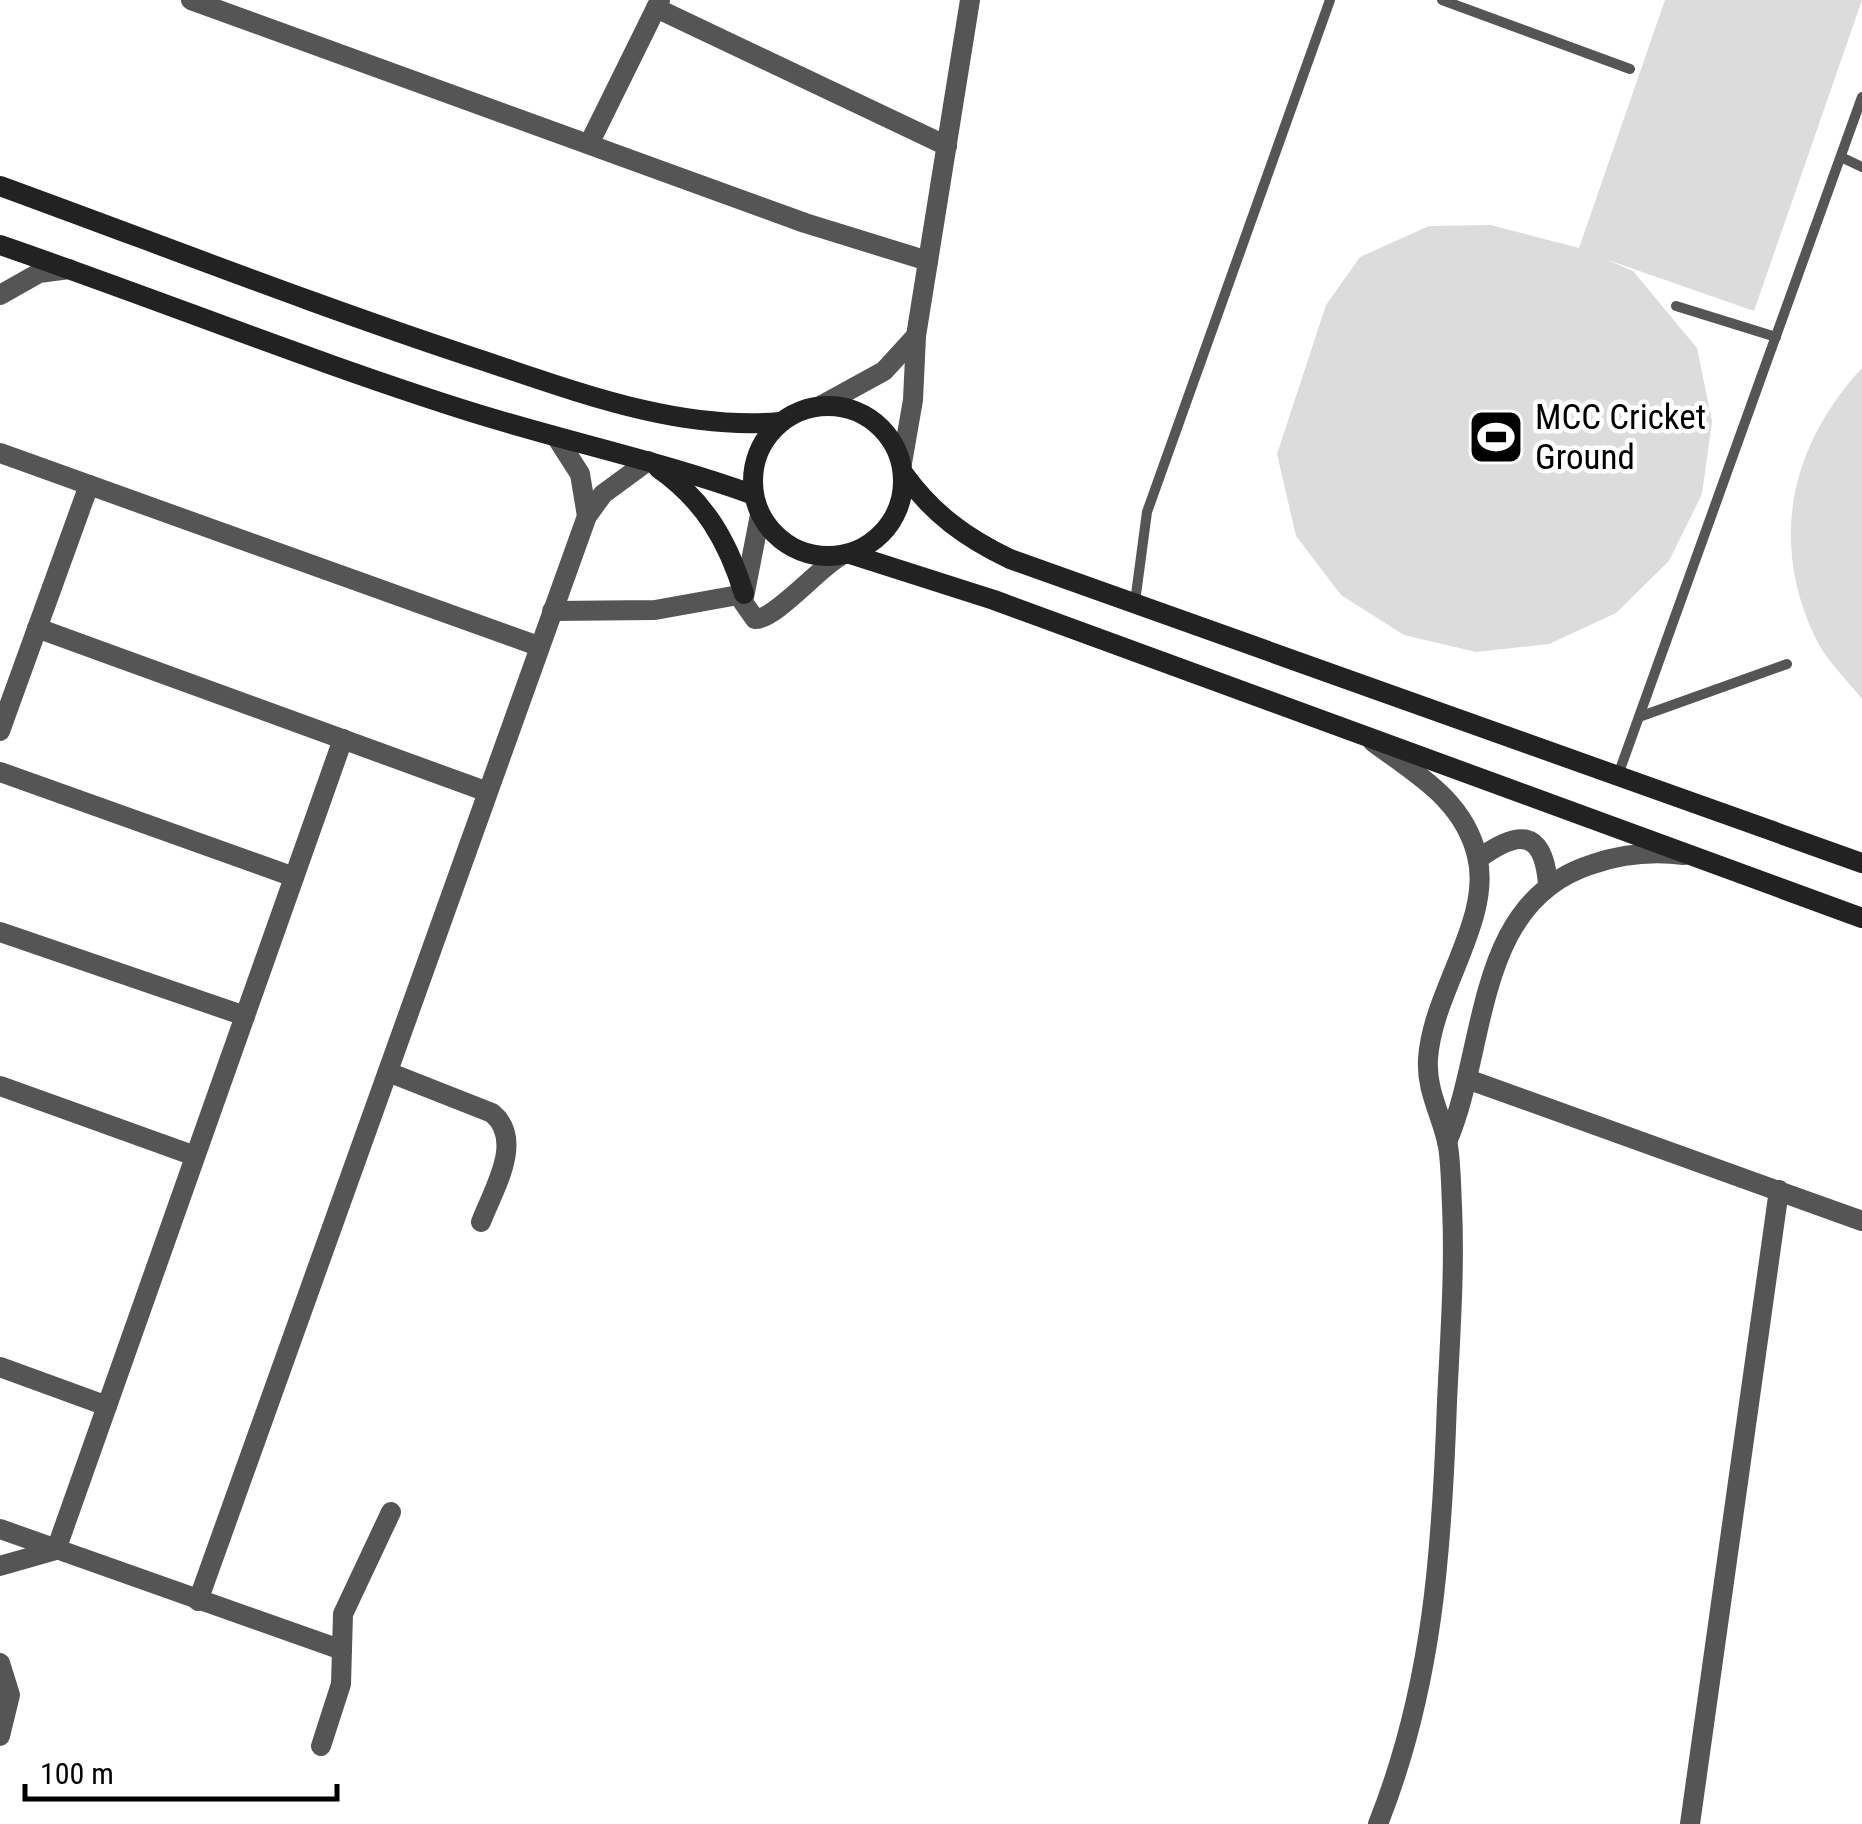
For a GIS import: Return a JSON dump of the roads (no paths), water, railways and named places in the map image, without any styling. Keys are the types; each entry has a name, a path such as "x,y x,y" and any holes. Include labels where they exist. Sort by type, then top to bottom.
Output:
{"street":[{"path":"191,0 805,223 928,261"},
{"path":"648,461 700,504 720,531 749,615 768,618 801,584 844,556 873,543 891,524 901,500 914,400 916,336 970,0"},
{"path":"590,144 658,4 946,146"},
{"path":"0,186 365,320 562,386 688,420 780,422 822,405 884,371 916,336"},
{"path":"0,245 384,384 557,438 648,461 757,505 784,543 799,552 844,556 994,600 1862,918"},
{"path":"0,295 38,273 69,269"},
{"path":"822,405 848,408 872,419 891,439 903,469 926,504 980,544 1135,604 1862,864"},
{"path":"744,594 757,505 757,455 780,422"},
{"path":"557,438 580,474 587,516"},
{"path":"0,452 538,646"},
{"path":"198,1601 587,516 603,494 648,461"},
{"path":"0,731 89,485"},
{"path":"552,611 655,610 744,594"},
{"path":"38,628 485,792"},
{"path":"56,1550 343,740"},
{"path":"1371,741 1452,804 1478,859 1478,899 1436,1012 1428,1056 1430,1092 1447,1142 1453,1278 1438,1596 1415,1714 1378,1824"},
{"path":"0,772 294,877"},
{"path":"1478,859 1503,841 1523,838 1540,849 1548,884"},
{"path":"1447,1142 1505,942 1548,884 1618,857 1651,853 1694,856"},
{"path":"0,932 245,1016"},
{"path":"388,1072 492,1113 504,1126 507,1152 481,1222"},
{"path":"1466,1079 1862,1221"},
{"path":"0,1086 195,1156"},
{"path":"1690,1824 1779,1190"},
{"path":"0,1368 106,1406"},
{"path":"321,1746 340,1692 346,1605 392,1512"},
{"path":"0,1530 342,1650"},
{"path":"0,1566 56,1550"},
{"path":"0,1663 10,1695 0,1736"}],"lane":[{"path":"1135,604 1147,512 1330,0"},
{"path":"1442,0 1630,70"},
{"path":"1618,776 1862,97"},
{"path":"1840,157 1862,166"},
{"path":"1676,306 1776,337"},
{"path":"1639,717 1787,664"}],"place":[{"name":"MCC Cricket Ground","path":"1496,437"}]}
